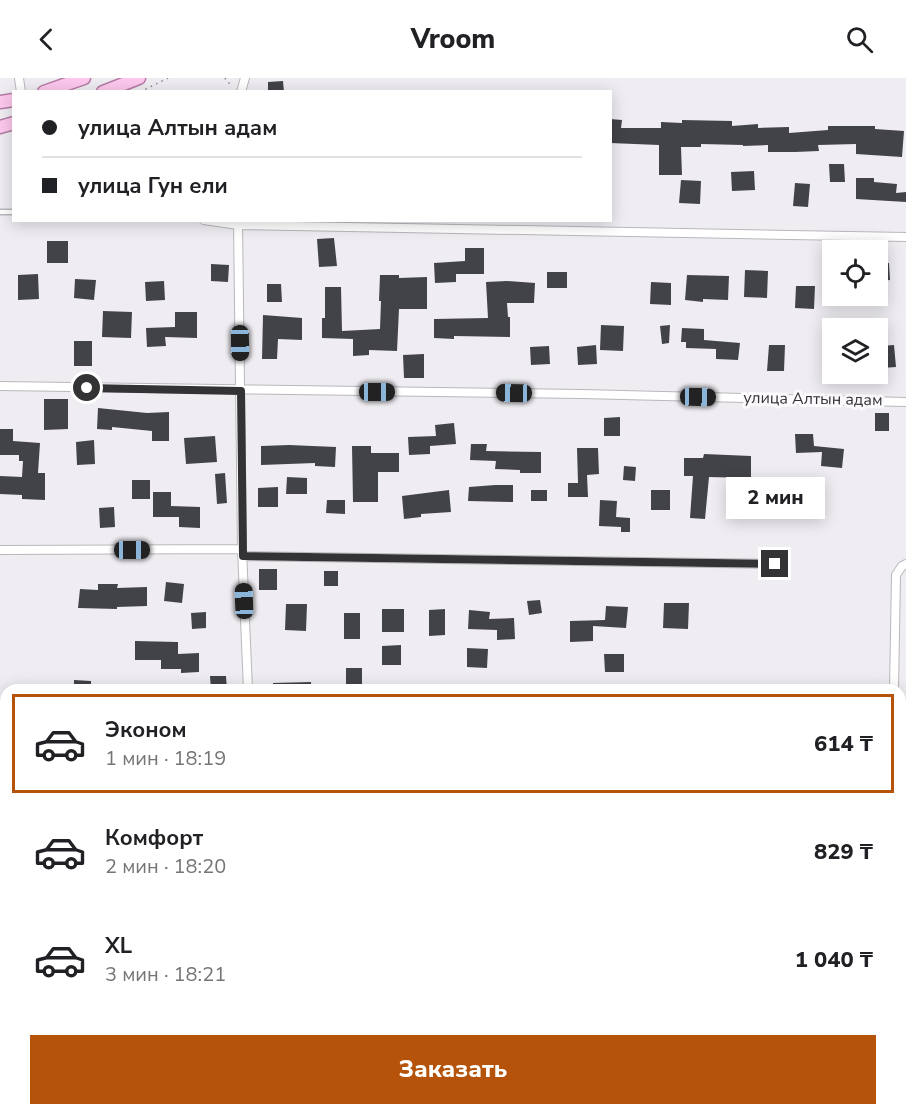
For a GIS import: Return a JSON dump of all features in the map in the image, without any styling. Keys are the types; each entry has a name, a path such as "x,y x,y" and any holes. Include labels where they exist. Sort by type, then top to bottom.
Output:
{"main road":[{"path":"50,90 84,78"},
{"path":"108,90 139,78"}],"street":[{"path":"241,90 245,78"},
{"path":"248,684 242,553 238,223 906,237"},
{"name":"улица Алтын адам","path":"0,386 582,394 906,402"},
{"path":"0,550 775,564"},
{"path":"894,684 896,575 906,564"}],"path":[{"path":"144,90 168,78"},
{"path":"225,78 227,82 241,90"}],"building":[{"path":"283,81 284,90 268,90 268,82"},
{"path":"612,119 622,120 621,128 661,128 661,122 682,123 682,120 732,121 732,126 758,124 758,128 789,127 789,133 828,130 828,126 875,126 875,129 904,131 902,157 856,154 856,144 818,145 819,151 795,152 768,152 768,145 701,144 701,147 681,147 682,175 659,175 659,145 612,143"},
{"path":"829,164 844,164 845,182 830,182"},
{"path":"754,171 755,190 732,191 731,172"},
{"path":"856,178 874,178 874,182 897,184 896,193 906,192 906,202 856,199"},
{"path":"681,180 701,181 700,204 679,203"},
{"path":"795,183 810,184 808,207 793,206"},
{"path":"334,238 337,266 319,267 317,239"},
{"path":"47,241 68,241 68,263 47,263"},
{"path":"465,248 484,248 484,274 456,274 456,282 435,283 434,263 465,261"},
{"path":"888,263 890,280 888,280"},
{"path":"211,264 229,265 228,282 211,281"},
{"path":"745,270 768,271 767,298 744,297"},
{"path":"547,272 567,272 567,288 547,288"},
{"path":"38,274 39,299 18,300 18,275"},
{"path":"380,275 399,275 399,278 427,277 427,309 399,309 397,351 369,350 369,355 353,356 353,339 322,338 322,318 325,318 325,287 341,287 342,331 380,329"},
{"path":"687,275 729,276 728,300 703,299 703,302 685,300"},
{"path":"75,279 96,280 94,300 74,298"},
{"path":"164,281 165,300 146,301 145,282"},
{"path":"486,282 535,283 534,303 507,303 510,337 434,338 434,319 488,318"},
{"path":"651,282 671,283 671,305 650,304"},
{"path":"267,284 281,284 282,302 267,302"},
{"path":"796,286 815,286 814,309 795,308"},
{"path":"103,311 132,312 131,338 102,337"},
{"path":"175,312 197,312 197,338 165,337 166,346 147,347 146,328 175,327"},
{"path":"263,315 302,318 302,340 278,339 277,359 262,359"},
{"path":"601,325 624,326 623,351 600,350"},
{"path":"670,325 669,343 662,344 660,326"},
{"path":"682,328 704,329 704,340 740,343 738,360 716,359 716,349 686,348 686,342 681,342"},
{"path":"74,341 92,341 92,366 74,366"},
{"path":"596,345 597,364 578,365 577,347"},
{"path":"769,345 785,345 784,371 767,371"},
{"path":"888,345 894,345 896,367 888,368"},
{"path":"549,346 550,364 531,365 530,347"},
{"path":"424,354 424,378 404,378 403,355"},
{"path":"44,399 68,399 68,429 44,430"},
{"path":"98,408 147,413 169,412 169,441 152,441 152,431 112,427 112,430 97,429"},
{"path":"875,413 889,413 889,431 875,431"},
{"path":"620,417 620,436 604,436 604,418"},
{"path":"454,423 456,444 430,446 430,454 409,455 408,437 436,436 435,425"},
{"path":"0,429 13,429 13,441 40,443 38,473 45,473 45,500 22,499 22,495 0,494 0,476 22,477 23,461 19,461 19,455 0,455"},
{"path":"795,434 813,434 814,446 844,449 842,468 821,466 822,452 796,453"},
{"path":"215,436 217,462 186,464 184,438"},
{"path":"94,440 95,464 77,465 76,442"},
{"path":"471,444 487,444 486,451 541,452 541,473 520,473 520,470 495,469 496,461 470,460"},
{"path":"261,446 336,447 335,467 315,466 315,463 261,465"},
{"path":"352,446 371,446 371,453 399,453 399,472 378,472 378,502 353,502"},
{"path":"577,448 598,448 599,474 587,475 588,497 568,497 568,483 578,483"},
{"path":"704,454 751,456 751,478 709,477 705,519 690,518 693,476 684,476 684,458 703,458"},
{"path":"624,466 636,467 635,481 623,480"},
{"path":"225,473 227,503 217,504 215,474"},
{"path":"287,477 307,478 307,494 286,494"},
{"path":"132,480 150,480 150,499 132,499"},
{"path":"773,483 794,485 792,505 771,503"},
{"path":"513,485 513,502 468,501 469,487"},
{"path":"278,487 278,507 258,507 258,488"},
{"path":"449,490 451,512 421,514 421,517 404,519 402,496"},
{"path":"531,490 547,490 547,501 531,501"},
{"path":"651,490 670,490 670,510 651,510"},
{"path":"153,492 171,492 171,506 200,507 200,528 179,527 179,517 153,517"},
{"path":"327,500 345,500 345,514 326,513"},
{"path":"600,500 617,501 616,517 630,518 630,532 621,532 621,527 599,526"},
{"path":"114,507 115,527 100,528 99,508"},
{"path":"259,569 277,569 277,590 259,590"},
{"path":"324,571 338,571 338,586 324,586"},
{"path":"166,582 184,584 182,603 164,601"},
{"path":"98,584 118,584 117,588 147,587 147,606 117,607 117,609 78,608 80,589 98,590"},
{"path":"540,600 542,613 529,615 527,601"},
{"path":"664,603 689,603 688,629 663,628"},
{"path":"286,604 307,604 306,631 285,630"},
{"path":"606,606 628,607 626,628 593,626 593,641 570,642 570,621 605,620"},
{"path":"382,609 404,609 404,632 382,632"},
{"path":"445,609 445,635 429,636 429,610"},
{"path":"469,610 490,612 489,619 514,618 515,639 497,640 497,630 468,629"},
{"path":"206,612 206,628 192,629 191,613"},
{"path":"344,613 360,613 360,639 344,639"},
{"path":"135,641 178,642 178,654 199,653 199,672 181,673 181,669 161,669 161,660 135,660"},
{"path":"401,645 401,665 382,665 382,646"},
{"path":"467,648 488,649 487,668 467,667"},
{"path":"604,654 624,654 624,672 605,672"},
{"path":"346,668 362,668 362,684 346,684"},
{"path":"210,676 226,676 227,684 211,684"},
{"path":"74,680 91,681 91,684 74,684"},
{"path":"311,682 311,684 273,684"}],"route":[{"path":"87,388 241,391 243,556 775,564"}]}
